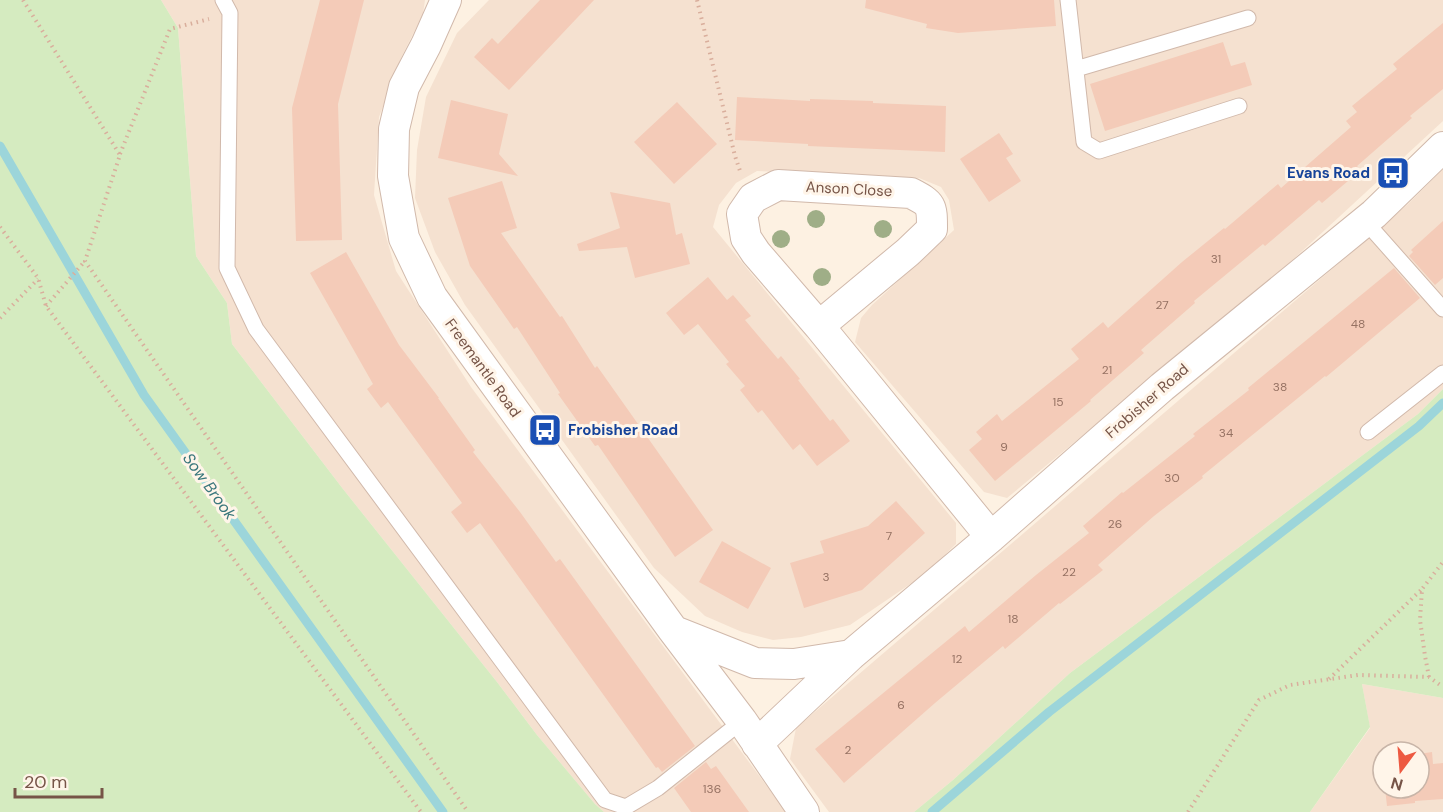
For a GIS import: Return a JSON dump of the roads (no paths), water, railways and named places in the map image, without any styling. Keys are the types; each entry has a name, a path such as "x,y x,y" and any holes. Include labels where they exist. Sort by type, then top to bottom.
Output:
{"street":[{"name":"Freemantle Road","path":"446,0 404,87 394,129 393,176 404,238 432,297 804,812"},
{"name":"Frobisher Road","path":"749,733 851,656 1162,387 1365,221 1443,147"},
{"name":"Anson Close","path":"778,185 911,193 925,201 932,208 932,229 908,252 819,326 756,253 746,238 742,214 753,198 778,185"},
{"path":"819,326 991,537"},
{"path":"673,630 754,663 794,664 851,656"}],"lane":[{"path":"1068,0 1084,142 1099,151 1239,106"},
{"path":"227,7 227,268 256,329 605,800 626,807 749,733"},
{"path":"1076,69 1248,18"},
{"path":"1365,221 1443,309"},
{"path":"1368,432 1443,373"}],"waterway":[{"name":"Sow Brook","path":"0,146 144,395 443,812"},
{"path":"932,812 1049,712 1419,426 1443,403"}],"place":[{"name":"Evans Road","path":"1393,173"},
{"name":"Frobisher Road","path":"545,430"}]}
